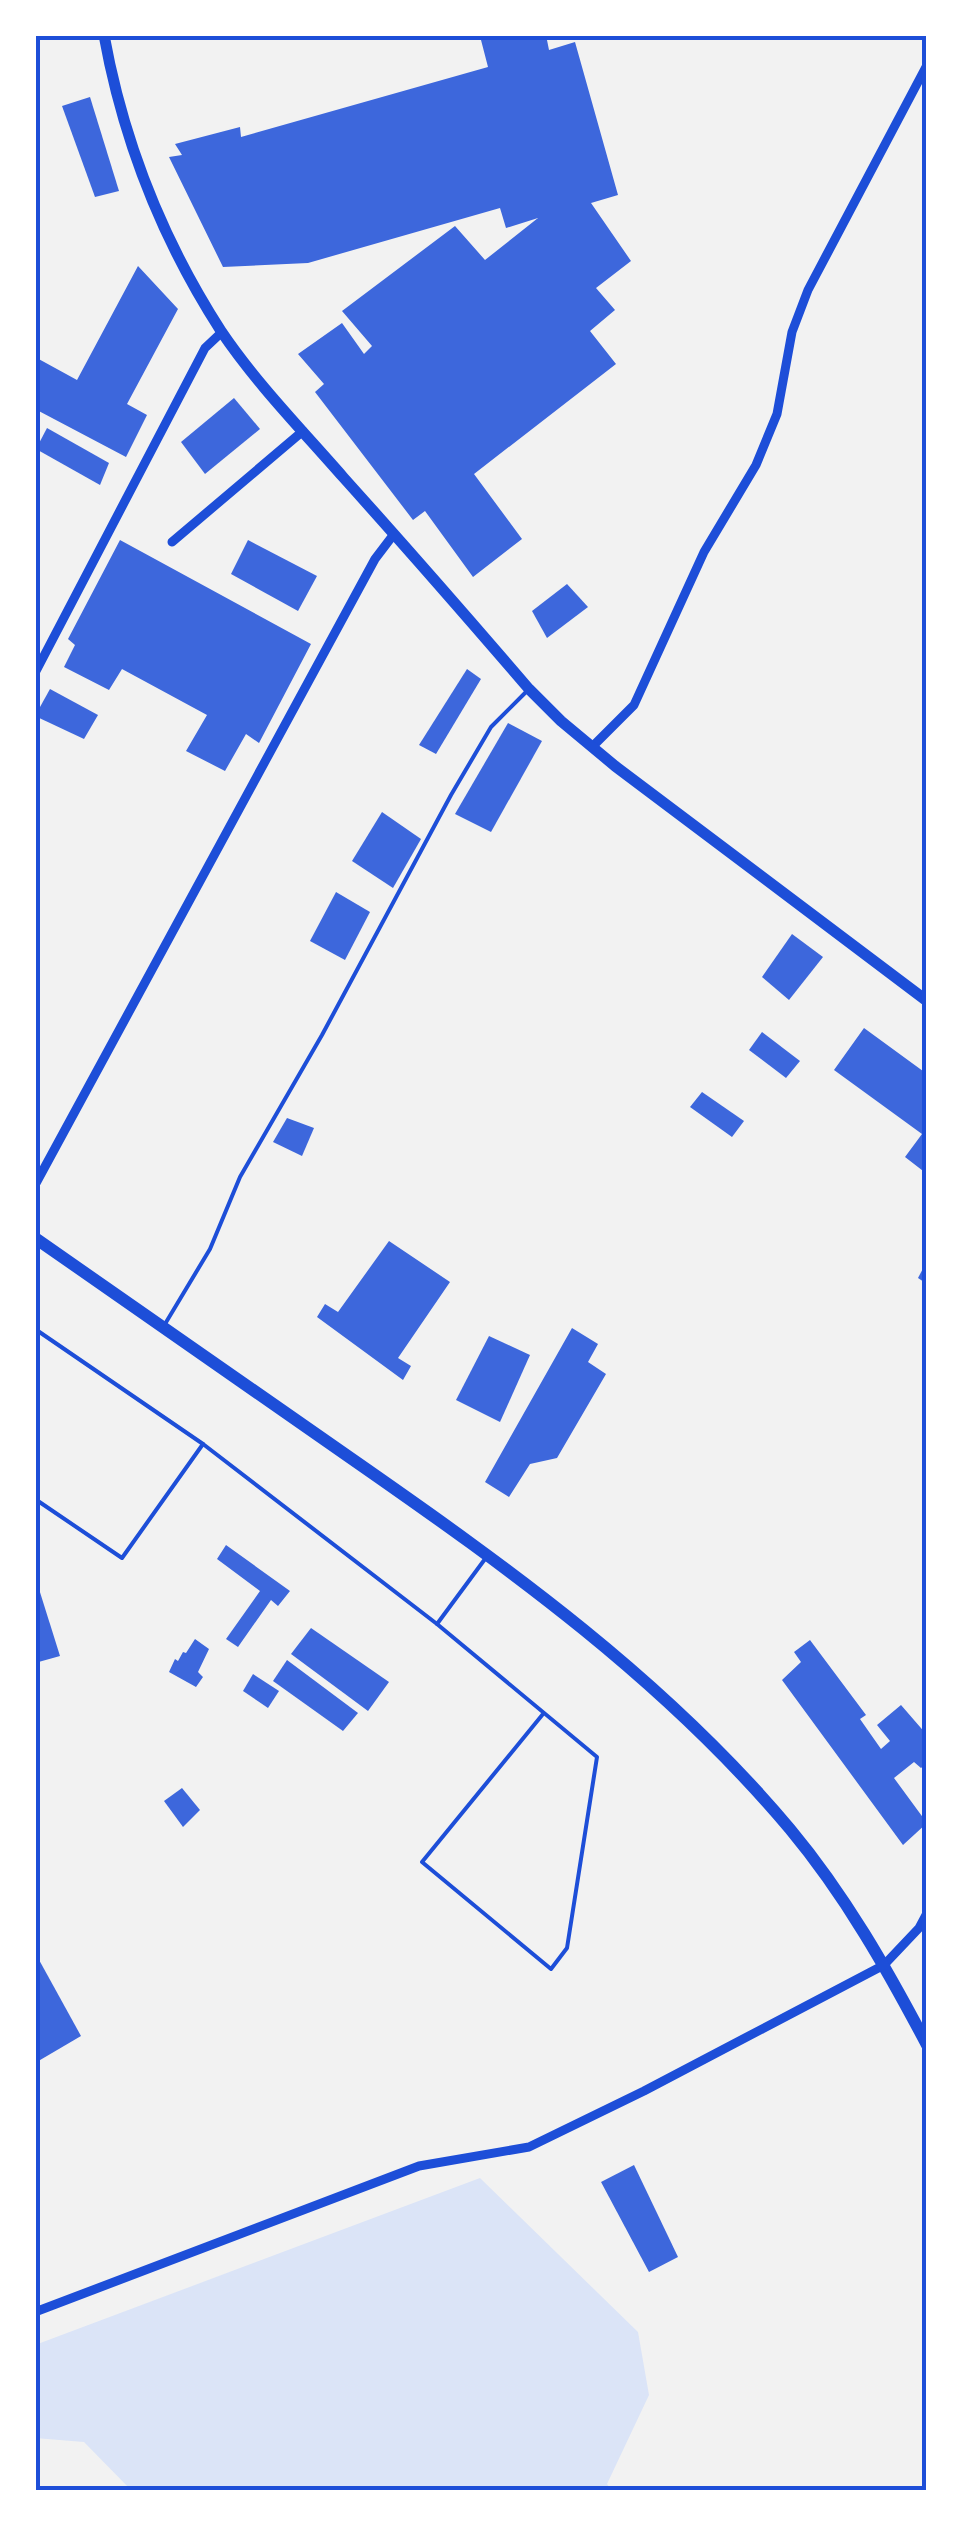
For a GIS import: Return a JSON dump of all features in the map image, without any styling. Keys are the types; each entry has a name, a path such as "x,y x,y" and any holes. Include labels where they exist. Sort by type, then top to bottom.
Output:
{"main road":[{"path":"35,1238 488,1555 651,1684 724,1754 826,1874 884,1965 927,2045"}],"street":[{"path":"104,35 124,122 160,220 222,332 302,431 529,689 592,746 927,1000"},
{"path":"592,746 634,705 704,552 756,464 777,414 792,332 808,290 927,65"},
{"path":"35,673 205,348 222,332"},
{"path":"172,542 302,431"},
{"path":"35,1185 375,558 394,534"},
{"path":"35,638 48,644"},
{"path":"35,1158 47,1165"},
{"path":"35,2312 418,2166 529,2146 644,2091 884,1965 927,1914"}],"lane":[{"path":"163,1328 210,1249 240,1177 452,795 491,727 529,689"},
{"path":"35,1329 203,1444 437,1624 597,1758 567,1948 550,1969 422,1862 543,1714"},
{"path":"35,1499 122,1558 203,1444"},
{"path":"437,1624 488,1555"}],"shaded area":[{"path":"480,2178 638,2332 649,2395 607,2484 612,2491 132,2491 84,2442 35,2438 35,2345"}],"building":[{"path":"499,35 546,35 549,50 575,42 618,195 591,203 631,261 596,288 615,310 590,331 616,364 474,474 522,539 473,577 425,511 413,520 315,392 324,384 298,354 342,323 364,354 372,346 342,311 455,226 485,260 538,218 506,228 500,208 308,263 223,267 169,157 182,155 175,144 240,127 241,137 488,67 481,40"},
{"path":"90,97 119,191 95,197 62,106"},
{"path":"138,266 178,309 127,404 147,415 126,457 35,409 35,357 77,380"},
{"path":"234,398 260,429 205,474 181,442"},
{"path":"47,428 109,463 100,485 36,449"},
{"path":"120,540 311,644 259,743 246,734 225,771 186,751 207,715 122,669 109,690 64,667 75,645 68,639"},
{"path":"248,540 317,576 298,611 231,574"},
{"path":"567,584 588,607 547,638 532,611"},
{"path":"467,669 481,679 436,754 419,745"},
{"path":"50,689 98,715 84,739 35,716"},
{"path":"508,723 542,741 491,832 455,814"},
{"path":"382,812 421,839 393,888 352,861"},
{"path":"336,892 370,912 345,960 310,941"},
{"path":"792,934 823,957 789,1000 762,977"},
{"path":"864,1028 927,1074 927,1174 905,1157 922,1134 834,1070"},
{"path":"762,1032 800,1061 786,1078 749,1050"},
{"path":"702,1092 744,1121 732,1137 690,1107"},
{"path":"287,1118 314,1128 302,1156 273,1142"},
{"path":"389,1241 450,1282 398,1358 411,1366 403,1380 317,1317 325,1304 338,1312"},
{"path":"927,1261 927,1284 918,1278"},
{"path":"572,1328 598,1344 588,1362 606,1374 557,1458 530,1464 509,1497 485,1482"},
{"path":"489,1336 530,1355 500,1422 456,1400"},
{"path":"226,1545 290,1591 278,1606 271,1600 238,1647 226,1639 260,1591 217,1559"},
{"path":"39,1589 60,1656 35,1663 35,1591"},
{"path":"311,1628 389,1682 368,1711 291,1654"},
{"path":"195,1639 209,1649 198,1672 203,1677 196,1687 169,1672 175,1659 178,1661 186,1653"},
{"path":"810,1640 866,1715 860,1719 881,1749 890,1741 877,1725 901,1705 927,1735 927,1763 921,1768 914,1762 894,1778 927,1823 903,1845 782,1680 801,1662 794,1652"},
{"path":"287,1660 358,1713 343,1731 273,1681"},
{"path":"253,1674 279,1691 268,1708 243,1691"},
{"path":"182,1788 200,1810 183,1827 164,1801"},
{"path":"38,1958 81,2036 35,2063 35,1960"},
{"path":"634,2165 678,2257 649,2272 601,2182"}]}
